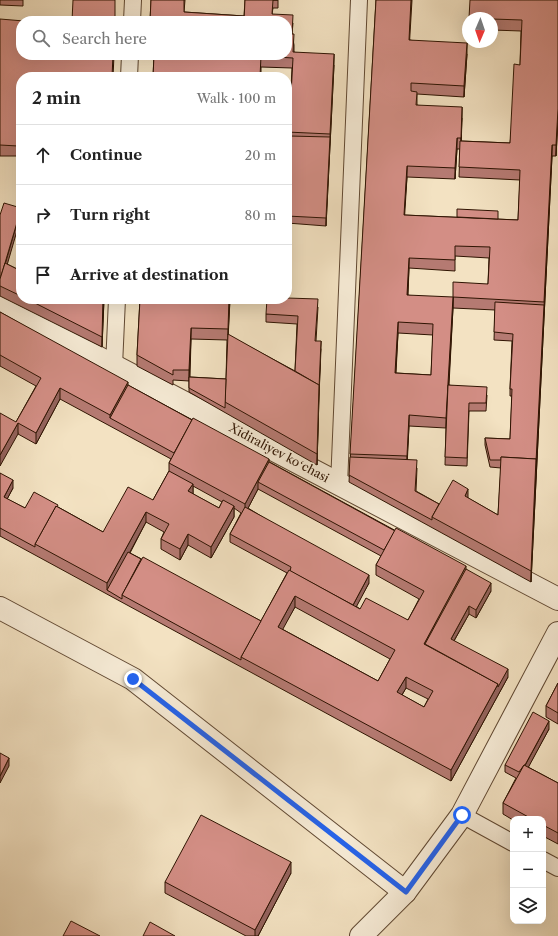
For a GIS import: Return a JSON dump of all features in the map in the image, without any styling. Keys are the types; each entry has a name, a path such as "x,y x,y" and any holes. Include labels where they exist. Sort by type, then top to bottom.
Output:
{"street":[{"name":"Xidiraliyev koʻchasi","path":"0,306 558,599"},
{"path":"0,608 133,679 406,892"},
{"path":"361,936 406,892 462,815 558,633"}],"lane":[{"path":"132,16 133,0"},
{"path":"339,485 359,0"},
{"path":"129,72 130,60"},
{"path":"114,366 117,304"},
{"path":"462,815 510,842"},
{"path":"546,862 558,868"}],"building":[{"path":"73,0 115,0 115,16 72,16"},
{"path":"151,0 184,0 184,12 244,16 150,16"},
{"path":"245,0 273,0 272,14 293,15 292,34 292,16 244,16"},
{"path":"376,0 411,0 409,40 462,43 462,48 467,48 464,86 411,83 411,91 417,92 416,105 462,107 461,138 457,138 455,168 407,166 404,215 518,220 520,170 459,167 460,141 510,143 514,64 520,65 522,20 498,19 498,12 469,12 470,0 558,0 558,109 556,145 552,145 544,302 453,297 446,418 409,415 407,456 350,454","holes":["455,246 490,247 488,284 453,282 453,297 407,295 409,258 455,260","398,322 433,324 431,375 395,373"]},
{"path":"0,19 16,20 16,60 113,60 112,72 16,72 16,146 0,145"},
{"path":"292,34 294,34 293,52 334,54 330,134 292,132"},
{"path":"154,60 261,60 260,72 153,72"},
{"path":"292,136 330,137 326,218 292,216"},
{"path":"4,203 16,207 16,226 0,279 0,215"},
{"path":"457,209 498,211 498,219 457,217"},
{"path":"5,263 16,268 16,294 0,286 0,279"},
{"path":"292,298 318,299 315,341 321,341 319,388 319,385 295,371 298,316 266,314 267,304 292,304"},
{"path":"495,302 544,305 536,462 536,459 501,457 501,460 490,460 485,438 510,439 512,389 510,389 513,334 494,332"},
{"path":"37,304 103,304 102,337"},
{"path":"140,304 229,304 228,329 191,328 189,370 173,370 173,375 137,355"},
{"path":"0,312 128,382 110,415 60,388 36,433 18,423 0,455 0,413 16,422 41,378 0,355"},
{"path":"228,334 319,385 317,454 225,402"},
{"path":"189,377 226,379 225,408 189,388"},
{"path":"128,385 192,420 174,453 110,418"},
{"path":"448,385 487,387 486,403 469,403 467,458 445,457"},
{"path":"193,418 269,459 245,504 169,463"},
{"path":"350,457 417,460 415,491 439,504 432,517 432,520 349,475"},
{"path":"501,457 536,459 531,571 432,517 453,480 468,489 465,496 498,515"},
{"path":"269,462 395,531 384,550 258,482"},
{"path":"169,471 193,484 188,491 219,508 223,500 234,506 211,547 188,534 180,549 161,539 169,524 146,512 107,583 35,544 56,506 103,532 128,487 153,500"},
{"path":"0,473 13,480 4,497 25,508 34,492 58,505 57,507 56,506 35,544 35,547 0,528"},
{"path":"245,507 369,575 353,605 290,571 291,567 230,534"},
{"path":"396,528 466,566 424,644 498,684 451,770 241,657 289,570 360,609 366,598 408,620 424,591 376,565","holes":["295,596 395,650 378,681 278,627","406,677 433,691 424,707 397,692"]},
{"path":"128,552 141,559 122,595 122,599 107,590"},
{"path":"143,557 261,621 241,657 241,660 122,595"},
{"path":"466,569 491,583 476,610 469,606 451,639 508,669 498,687 498,684 425,644"},
{"path":"558,683 558,713 546,706"},
{"path":"533,712 549,721 525,765 519,772 505,765"},
{"path":"0,753 9,758 0,776"},
{"path":"524,765 558,783 558,833 546,827 546,816 527,816 503,803"},
{"path":"201,815 291,862 255,930 165,882"},
{"path":"71,921 100,936 63,936"},
{"path":"150,922 175,936 143,936"}],"route":[{"path":"133,679 406,892 462,815"}]}
